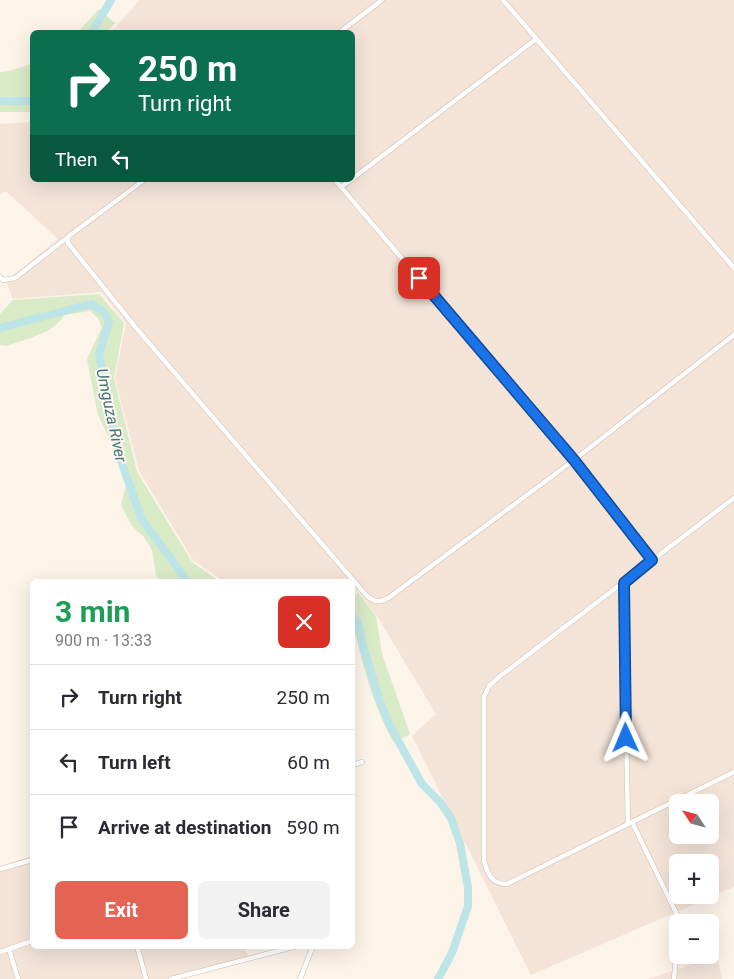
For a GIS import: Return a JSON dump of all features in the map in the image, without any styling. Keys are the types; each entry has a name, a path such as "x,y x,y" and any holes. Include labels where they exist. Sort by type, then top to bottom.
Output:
{"street":[{"path":"343,30 382,0"},
{"path":"503,0 734,268"},
{"path":"355,177 536,38"},
{"path":"0,277 2,280 15,278 141,182"},
{"path":"337,182 574,460 652,560"},
{"path":"341,187 348,182"},
{"path":"69,236 68,243 131,322 352,579"},
{"path":"355,582 375,602 385,601 574,460 734,335"},
{"path":"734,498 499,677 486,691 484,697 484,861 486,868 493,880 500,884 507,884 734,772"},
{"path":"624,583 630,823 676,914"},
{"path":"355,764 362,762"},
{"path":"0,870 30,861"},
{"path":"0,952 30,942"},
{"path":"8,949 18,979"},
{"path":"138,949 146,979"},
{"path":"171,979 286,949"},
{"path":"300,979 312,949"},
{"path":"674,979 675,964"}],"shaded area":[{"path":"140,0 734,0 734,887 719,894 719,854 669,854 669,904 695,904 531,975 412,736 436,714 377,616 358,590 355,592 355,579 220,579 193,560 139,471 115,378 126,323 101,292 13,299 6,281 58,239 6,191 0,194 0,124 30,122 30,182 355,182 355,30 113,30"},
{"path":"30,857 30,949 245,949 248,956 171,979 0,979 0,866"},
{"path":"693,964 719,964 722,979 648,979"}],"green space":[{"path":"99,9 115,23 109,30 80,30"},
{"path":"30,65 30,112 0,112 0,72"},
{"path":"99,294 124,323 114,378 137,472 192,562 216,579 159,579 156,575 152,550 144,537 132,526 121,505 126,486 115,450 98,415 87,359 102,327 98,318 90,311 64,315 59,322 46,331 6,346 0,345 0,314 13,300"},
{"path":"358,592 376,616 382,654 410,734 394,743 376,705 355,636 355,594"}],"waterway":[{"path":"93,30 111,0"},
{"path":"0,101 30,101"},
{"name":"Umguza River","path":"0,328 91,304 104,312 109,322 99,354 117,449 141,518 186,579"},
{"name":"Umguza River","path":"355,619 358,622 379,699 390,726 422,784 440,802 451,818 460,843 468,888 468,906 452,953 438,979"}],"route":[{"path":"419,278 574,460 652,560 624,583 626,738"}]}
